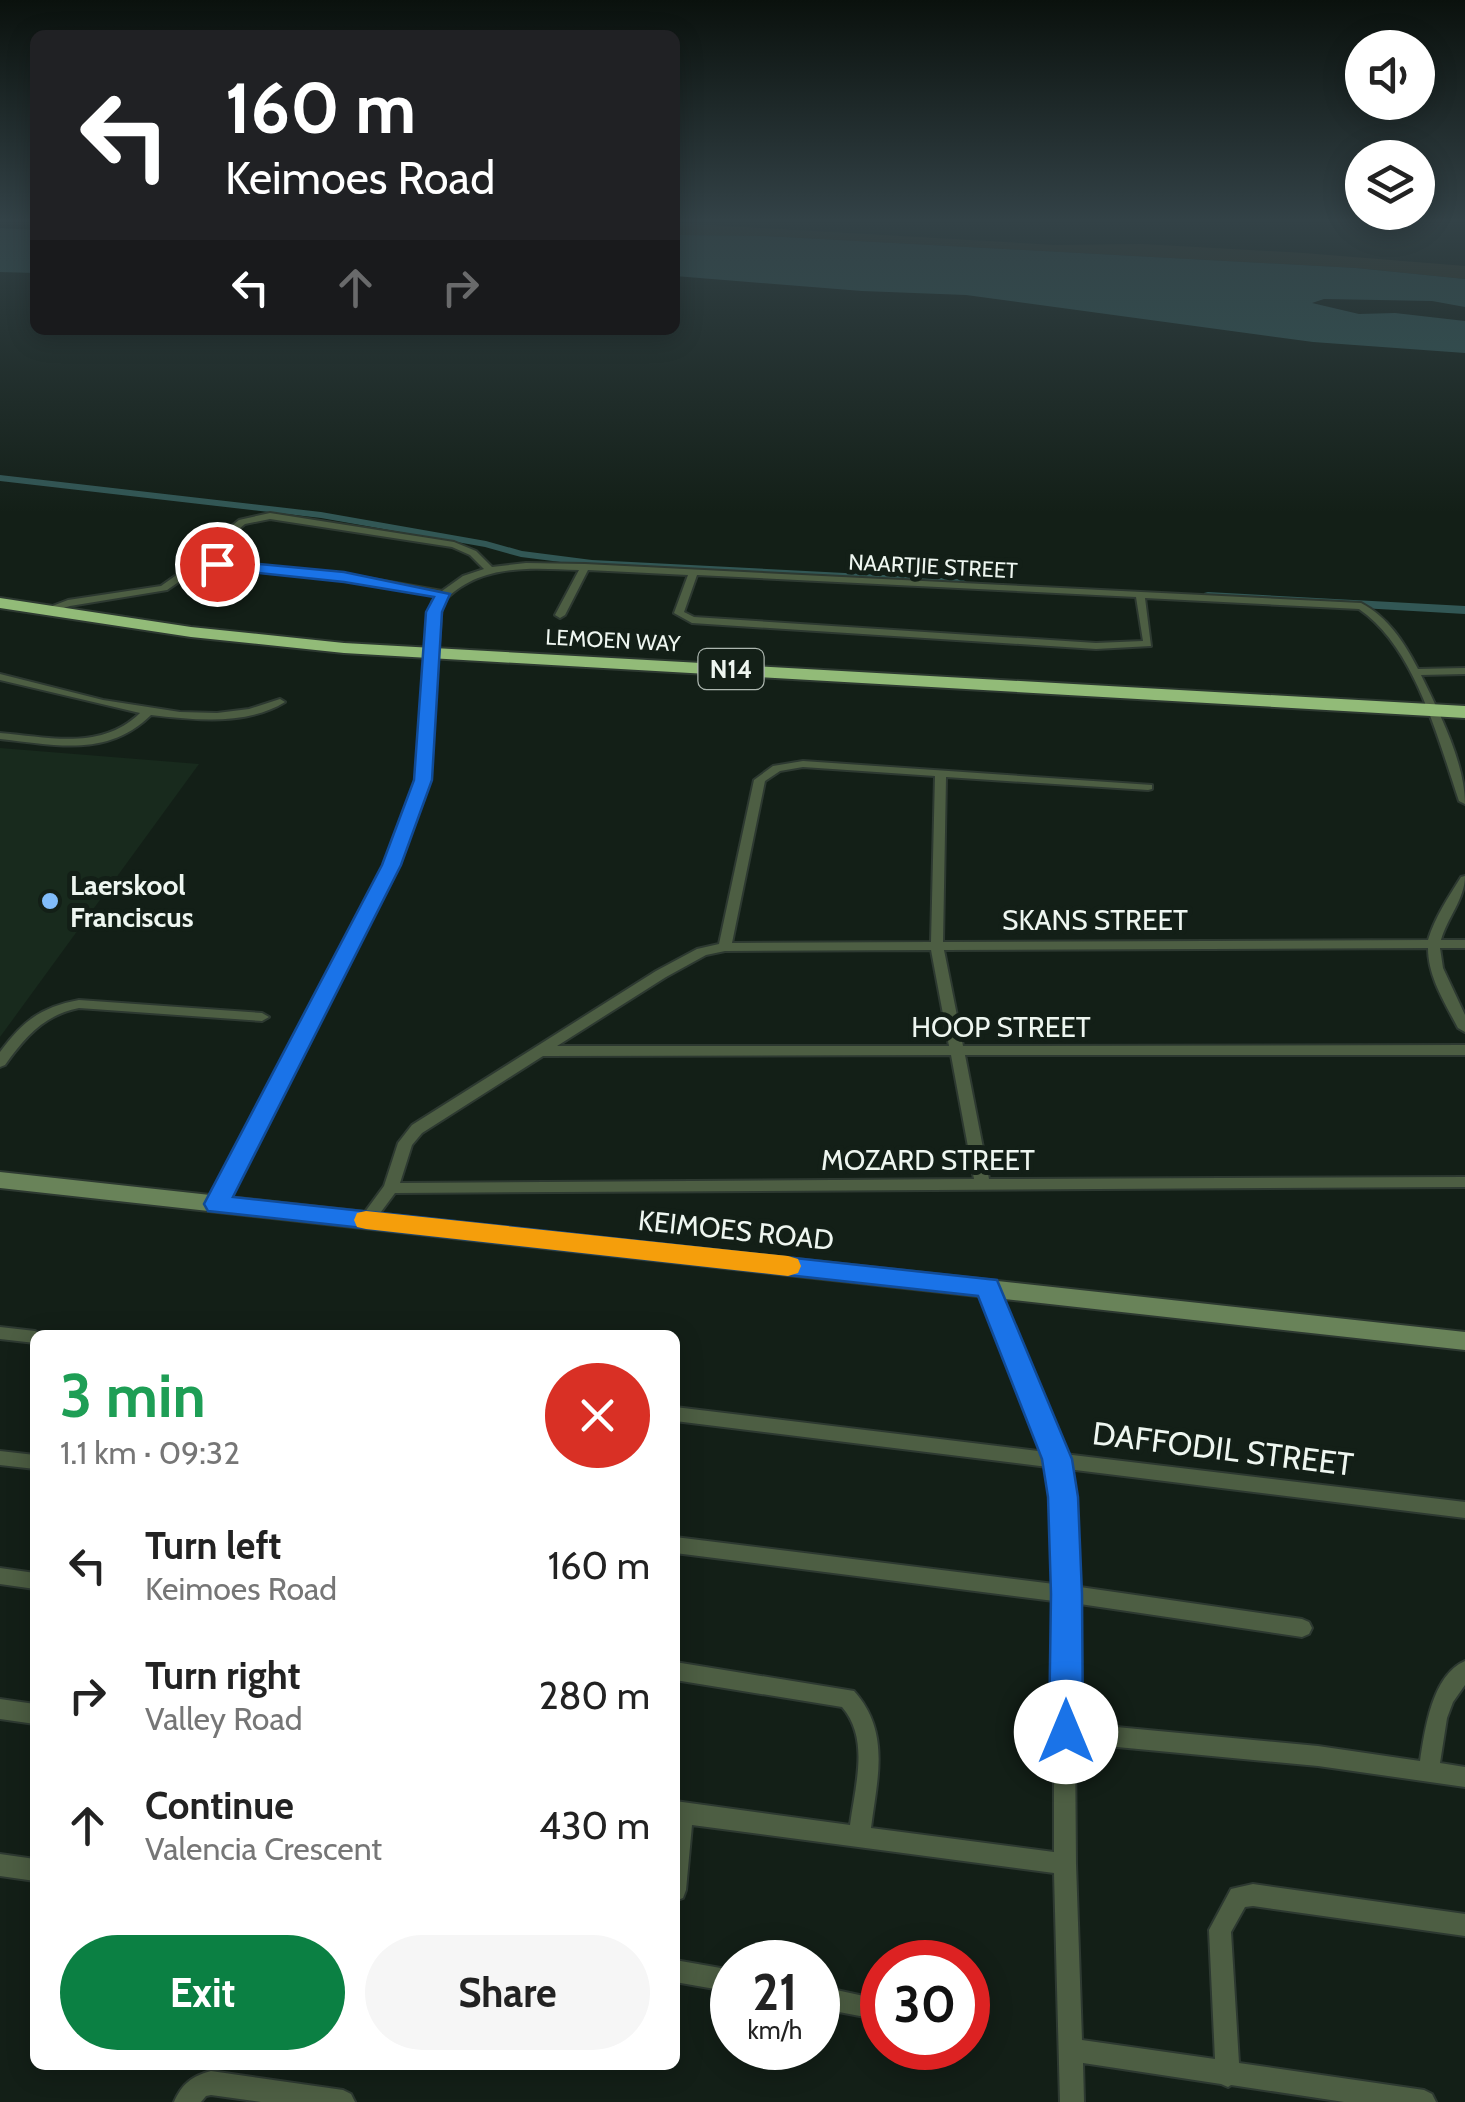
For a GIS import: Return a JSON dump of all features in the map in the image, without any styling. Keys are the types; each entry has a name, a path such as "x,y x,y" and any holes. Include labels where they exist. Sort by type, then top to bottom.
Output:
{"highway":[{"name":"LEMOEN WAY","path":"0,603 266,641 431,654 1465,712"}],"street":[{"path":"200,563 199,556 216,541 242,522 262,516 454,545 473,553 491,571 443,594 434,612 423,780 412,816 392,865 217,1204"},
{"path":"47,610 68,602 164,588 200,563 344,577 443,594"},
{"path":"560,616 585,567"},
{"name":"NAARTJIE STREET","path":"491,571 585,567 1347,605 1372,610 1394,634 1414,672"},
{"path":"694,573 679,612 700,622 1096,646 1148,644 1140,596"},
{"path":"1465,671 1414,672 1465,801"},
{"path":"0,678 150,710 241,716 280,702"},
{"path":"0,736 106,742 129,732 150,710"},
{"path":"725,947 764,774 788,764 1148,788"},
{"path":"941,772 936,946 982,1184"},
{"path":"1465,880 1440,918 1430,944 1436,972 1465,1028"},
{"name":"SKANS STREET","path":"391,1188 404,1143 417,1129 685,960 725,947 1465,944"},
{"path":"0,1062 37,1016 61,1006 262,1017"},
{"name":"HOOP STREET","path":"538,1051 1465,1050"},
{"name":"KEIMOES ROAD","path":"0,1180 1465,1341"},
{"name":"MOZARD STREET","path":"391,1188 1465,1182"},
{"path":"366,1220 391,1188"},
{"path":"987,1287 1057,1459 1063,1497 1067,1594 1065,1864 1072,2102"},
{"path":"0,1332 30,1336"},
{"name":"DAFFODIL STREET","path":"680,1415 1465,1510"},
{"path":"0,1458 30,1461"},
{"path":"680,1546 1302,1628"},
{"path":"0,1576 30,1580"},
{"path":"1428,1772 1429,1744 1438,1711 1465,1670"},
{"path":"680,1672 847,1698 856,1704 867,1731 860,1834"},
{"path":"0,1709 30,1713"},
{"path":"1066,1732 1318,1756 1465,1777"},
{"path":"680,1813 1065,1864"},
{"path":"0,1865 30,1869"},
{"path":"1228,2075 1220,1930 1239,1898 1253,1894 1465,1925"},
{"path":"680,1972 710,1977"},
{"path":"1072,2050 1424,2102"},
{"path":"186,2102 200,2086 211,2083 342,2102"}],"shaded area":[{"name":"Laerskool Franciscus","path":"0,748 199,764 0,1037"}],"water":[{"path":"1129,317 1431,317 1465,321 1465,353 1313,342"}],"waterway":[{"path":"0,478 321,515 486,544 521,554 592,563 962,583"},
{"path":"1208,596 1465,610"}],"slow traffic":[{"path":"366,1220 788,1266"}],"place":[{"name":"Laerskool Franciscus","path":"50,901"}],"route":[{"path":"217,564 344,577 443,594 434,612 423,780 412,816 392,865 217,1204 987,1287 1057,1459 1063,1497 1067,1594 1066,1732"}]}
